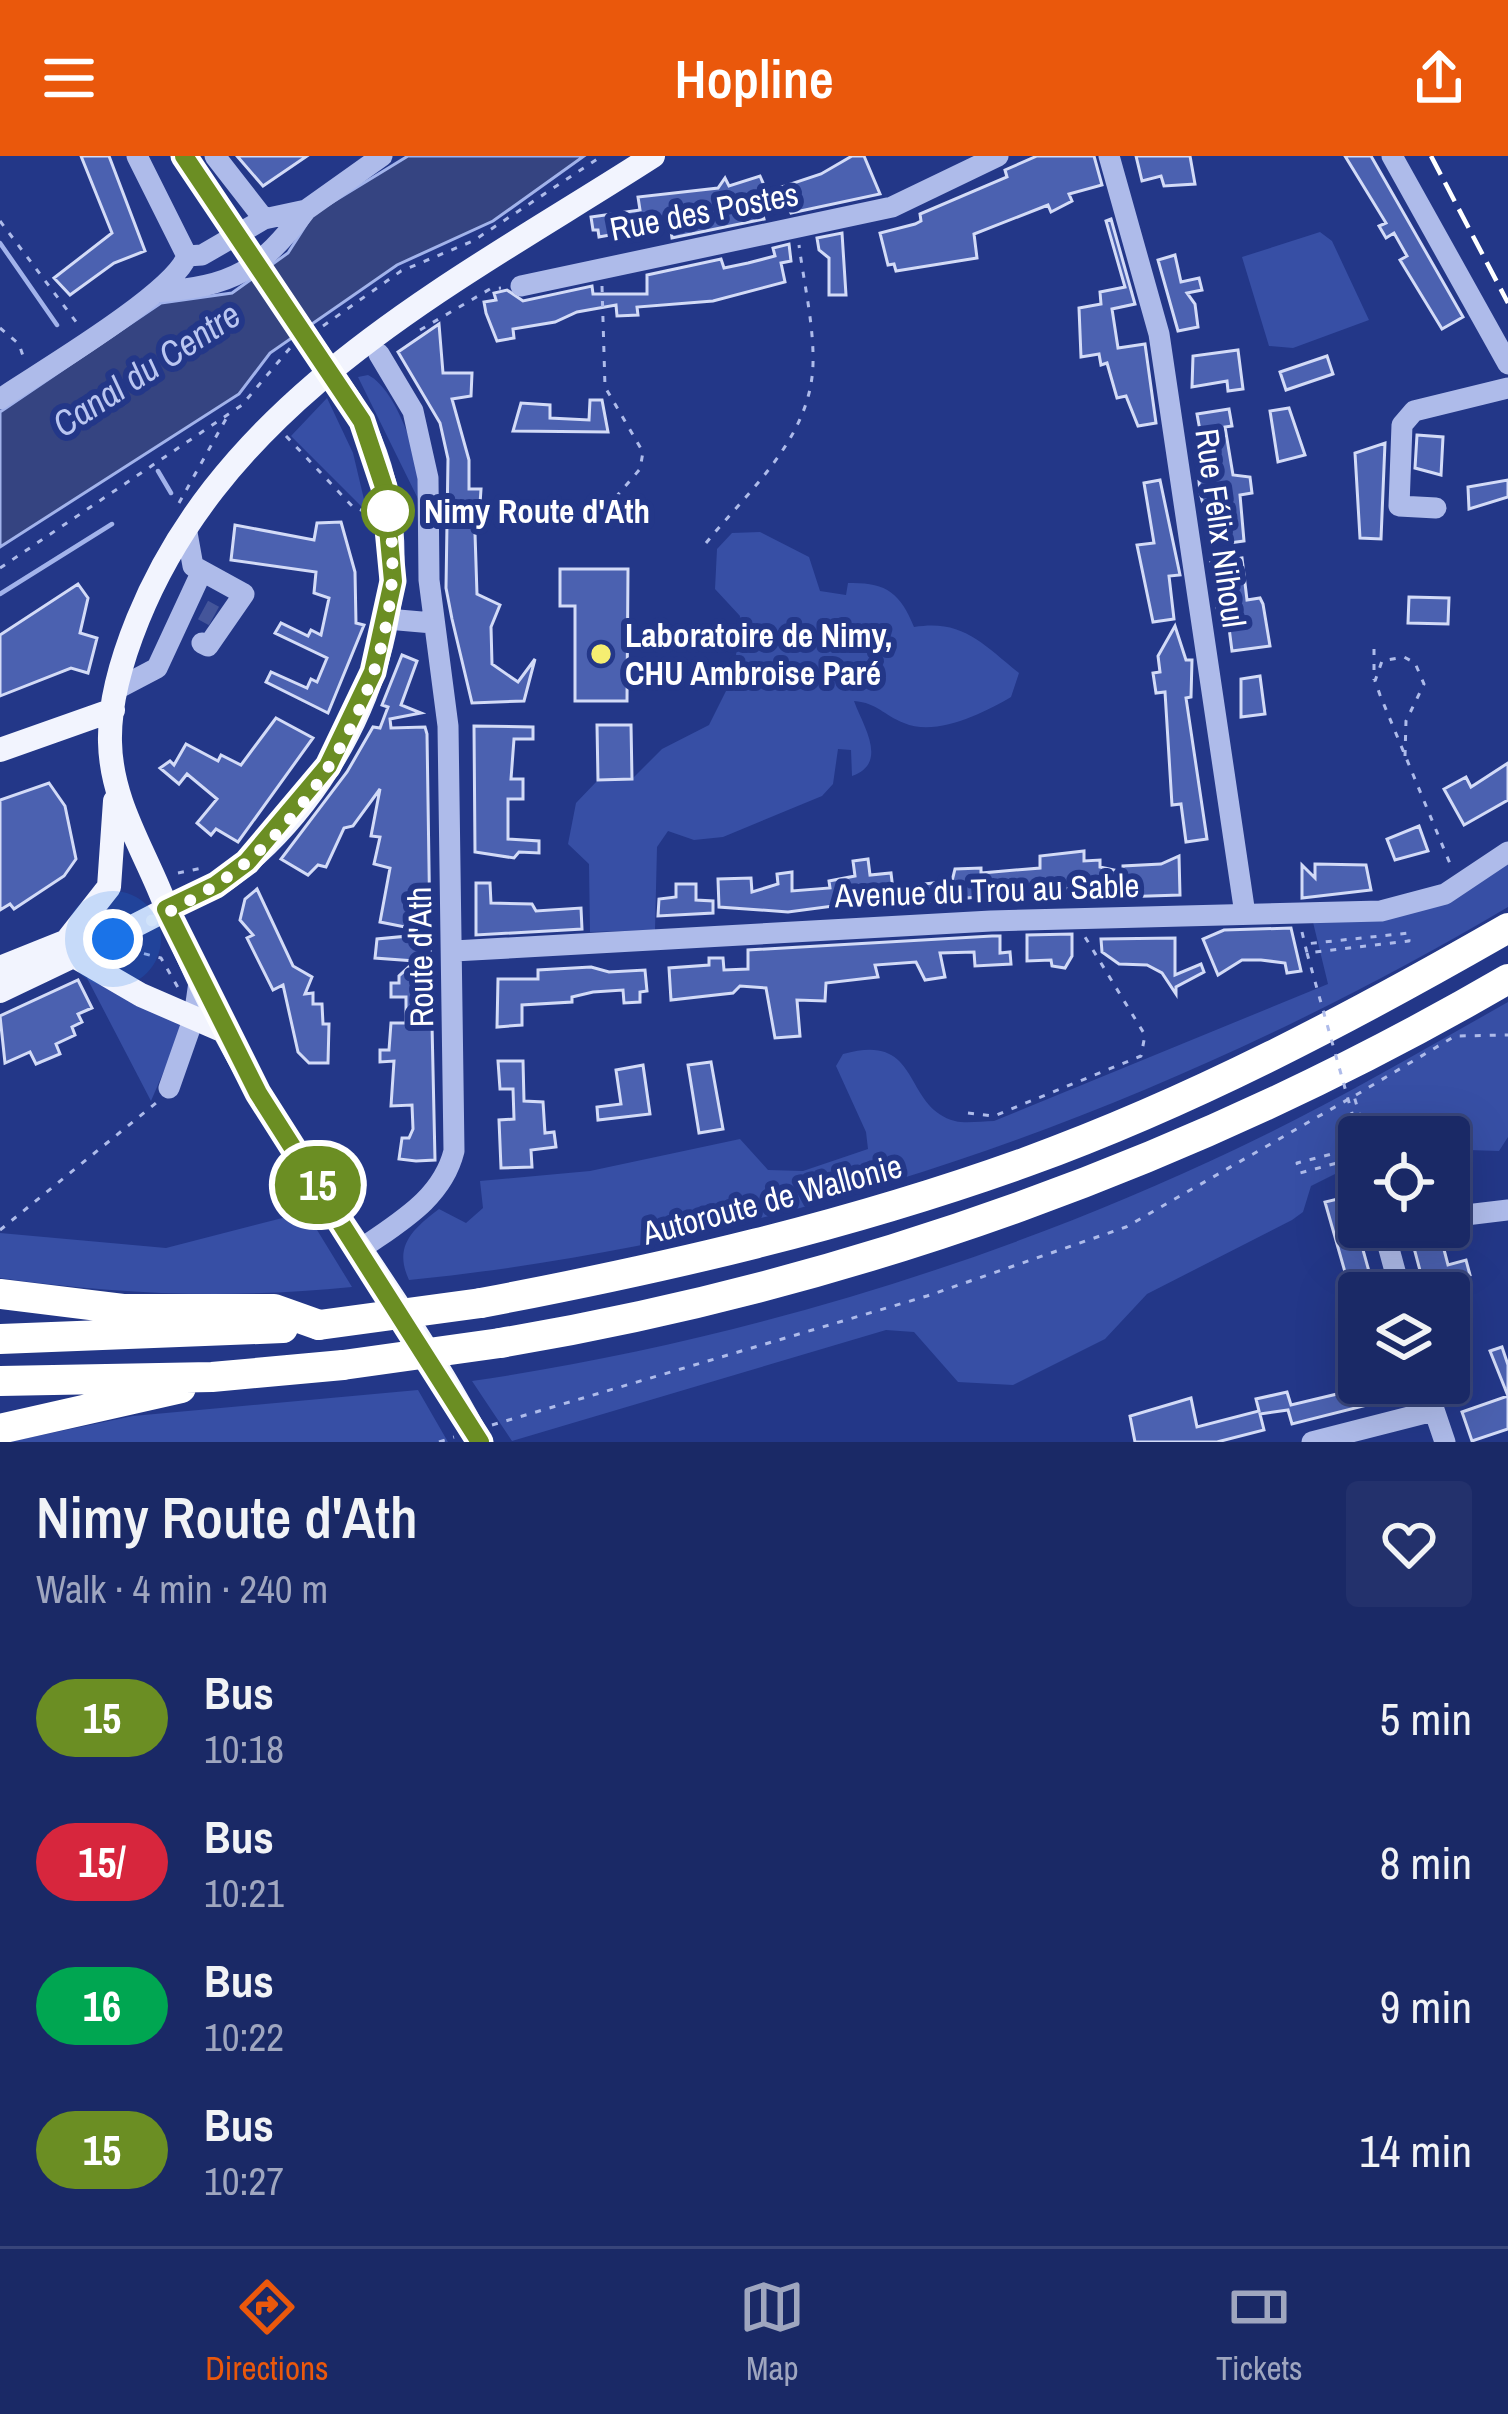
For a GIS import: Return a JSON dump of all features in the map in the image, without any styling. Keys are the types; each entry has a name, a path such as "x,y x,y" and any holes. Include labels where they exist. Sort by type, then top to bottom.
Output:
{"highway":[{"name":"Autoroute de Wallonie","path":"0,1339 213,1334 481,1303 670,1266 835,1224 1028,1161 1220,1082 1508,928"},
{"path":"0,1381 212,1377 343,1365 500,1343 674,1309 845,1265 1038,1202 1237,1120 1417,1032 1508,979"},
{"path":"0,1294 123,1309 274,1309 319,1324"},
{"path":"0,1429 73,1409 152,1399 212,1377"}],"main road":[{"path":"0,991 71,948 109,887 116,787 110,743 115,700 146,600 180,520 272,422 363,343 653,156"},
{"path":"0,968 71,948 166,909 216,885 247,862 313,785 357,712 387,619 393,572 389,516 377,459 350,400 192,167"},
{"path":"0,750 115,700"},
{"path":"116,787 166,909 192,998 224,1030 477,1436"},
{"path":"71,948 141,995 192,998 224,1030"}],"street":[{"path":"0,399 181,273 187,256 136,156"},
{"path":"215,156 264,219"},
{"path":"155,292 226,283 270,256 306,210 382,156"},
{"name":"Rue des Postes","path":"521,286 892,207 972,163 998,156"},
{"name":"Rue Félix Nihoul","path":"1109,156 1159,334 1245,914"},
{"path":"1392,156 1508,364"},
{"path":"187,256 202,255 264,219 306,210"},
{"name":"Route d'Ath","path":"361,1249 422,1205 449,1170 454,1151 448,726 429,580 426,452 413,411 379,354"},
{"path":"1436,508 1399,506 1402,425 1414,411 1508,388"},
{"path":"180,520 202,616"},
{"path":"393,572 429,580"},
{"path":"146,600 202,616"},
{"path":"115,700 158,668 202,616"},
{"path":"387,619 433,623"},
{"name":"Avenue du Trou au Sable","path":"454,951 1074,918 1394,910 1459,884 1508,852"},
{"path":"170,1088 192,998"},
{"path":"1470,1215 1508,1210"},
{"path":"1431,1404 1445,1442"},
{"path":"1312,1442 1433,1412"}],"path":[{"path":"0,221 89,338"},
{"path":"706,543 786,447 806,406 813,349 796,226"},
{"path":"602,266 605,387 643,452 640,469 604,512"},
{"path":"416,332 490,289 521,286"},
{"path":"0,328 19,344 31,378"},
{"path":"180,520 228,415"},
{"path":"272,422 353,507 389,516"},
{"path":"1374,649 1375,681 1459,884"},
{"path":"1375,681 1382,661 1392,657 1404,657 1422,672 1421,694 1403,731 1405,756"},
{"path":"178,872 208,868"},
{"path":"968,1113 994,1116 1141,1055 1145,1035 1074,918"},
{"path":"1307,953 1409,941 1409,933 1305,944 1307,953 1355,1116"},
{"path":"104,966 134,951 165,963 192,998"},
{"path":"477,1436 927,1296 1126,1227 1455,1036 1508,1035"},
{"path":"0,1230 16,1222 170,1088"},
{"path":"1354,1096 1358,1116"},
{"path":"1338,1152 1297,1163 1300,1173 1338,1162"}],"shaded area":[{"path":"1320,232 1332,241 1369,320 1293,348 1269,346 1242,257"},
{"path":"368,375 380,384 401,417 422,481 426,515 358,377"},
{"path":"327,398 353,453 367,512 291,436"},
{"path":"760,532 809,557 820,591 846,595 848,583 881,587 897,597 914,627 959,630 982,643 1019,673 1011,697 974,716 930,727 904,723 854,701 870,743 869,762 863,770 852,776 851,750 838,749 833,784 822,796 723,837 694,840 668,831 657,847 655,930 590,932 589,864 568,844 576,803 598,780 632,779 662,749 709,725 734,675 740,616 715,589 717,549 732,533"},
{"path":"1508,852 1508,907 1381,978 1116,1102 979,1153 839,1197 698,1233 554,1261 409,1280 403,1257 408,1239 439,1209 466,1223 483,1208 480,1181 590,1171 740,1139 768,1170 803,1171 868,1149 866,1132 836,1066 843,1054 869,1050 899,1061 938,1113 959,1122 994,1121 1328,984 1311,914 1406,908"},
{"path":"94,975 179,1018 181,1031 151,1101 87,978"},
{"path":"1508,1002 1508,1137 1499,1151 1470,1150 1470,1116 1338,1116 1338,1172 1311,1186 1303,1212 1147,1294 1105,1339 1013,1385 958,1382 914,1332 886,1330 512,1441 472,1381 668,1345 766,1321 959,1262 1146,1190 1373,1078"},
{"path":"306,1212 352,1287 176,1293 0,1278 0,1233 166,1248"},
{"path":"418,1390 448,1442 8,1442 133,1416"}],"water":[{"name":"Canal du Centre","path":"408,156 584,156 493,221 397,265 270,353 239,394 0,547 0,412 161,303 232,293 288,253 313,214"}],"building":[{"path":"81,156 109,156 145,251 114,263 70,295 54,278 112,233"},
{"path":"237,156 307,156 263,186"},
{"path":"852,156 864,156 880,194 791,213 787,205 762,211 764,219 672,238 670,224 599,237 598,230 593,230 591,217 640,210 638,197 718,188 725,178 729,186 760,176 767,192 821,174"},
{"path":"1037,156 1094,156 1102,185 1069,194 1072,201 1051,212 1048,205 974,234 977,258 896,271 894,264 888,265 880,233 915,224 921,221 920,214 1007,177 1005,170"},
{"path":"1136,156 1190,156 1195,184 1164,186 1161,176 1142,181"},
{"path":"1345,156 1371,156 1463,317 1442,329 1400,260 1407,256 1394,233 1386,238 1379,226 1386,223"},
{"path":"1111,219 1135,304 1112,309 1118,348 1145,344 1156,423 1138,426 1126,396 1117,398 1107,363 1101,365 1099,354 1081,357 1079,308 1101,304 1100,292 1125,287 1106,221"},
{"path":"842,233 846,295 829,295 829,258 819,250 817,238"},
{"path":"789,244 791,261 781,263 785,282 713,301 637,307 638,315 617,316 616,305 577,312 555,322 513,329 514,338 497,341 486,313 484,302 496,300 494,293 507,290 523,301 592,286 593,294 647,294 647,275 721,259 724,268 748,263 775,256 773,248"},
{"path":"1175,255 1181,282 1199,278 1202,290 1187,293 1195,304 1198,327 1178,331 1158,260"},
{"path":"439,324 443,373 472,373 471,396 452,399 469,460 469,489 481,489 480,504 474,503 477,594 500,605 491,627 492,664 518,682 535,659 524,701 472,703 452,619 446,588 448,459 440,423 398,352"},
{"path":"1238,350 1243,389 1228,391 1227,381 1192,387 1193,356"},
{"path":"1327,356 1333,374 1286,390 1280,372"},
{"path":"590,400 602,400 608,432 513,431 521,403 550,405 550,418 589,420"},
{"path":"1289,408 1305,455 1278,462 1270,411"},
{"path":"1229,409 1232,426 1225,427 1233,475 1250,477 1252,493 1240,495 1244,541 1229,543 1227,523 1215,524 1214,508 1204,507 1200,493 1199,481 1209,480 1197,414"},
{"path":"1417,435 1443,437 1441,475 1415,468"},
{"path":"1385,443 1381,539 1360,538 1355,453"},
{"path":"1160,480 1180,575 1169,576 1174,619 1153,622 1137,545 1154,543 1144,483"},
{"path":"1508,480 1508,497 1469,509 1468,487"},
{"path":"341,522 355,572 356,623 364,625 328,713 266,682 271,672 307,688 311,679 317,682 327,658 275,633 281,623 308,636 311,630 321,635 329,598 314,593 316,572 231,560 235,525 314,540 317,523"},
{"path":"1242,558 1247,600 1260,598 1263,604 1270,646 1232,651 1228,620 1219,621 1211,562"},
{"name":"Laboratoire de Nimy, CHU Ambroise Paré","path":"560,569 628,569 627,701 575,701 575,606 560,606"},
{"path":"78,584 88,598 80,633 97,638 88,673 71,668 0,696 0,635"},
{"path":"1409,597 1449,598 1448,624 1408,623"},
{"path":"1175,626 1186,660 1192,660 1191,697 1186,698 1207,839 1186,842 1181,804 1172,805 1165,692 1156,693 1153,673 1160,672 1158,656"},
{"path":"402,655 417,661 401,705 421,713 390,719 391,728 425,727 427,734 430,932 380,922 390,868 374,864 380,837 371,836 380,789 353,826 344,828 326,867 318,865 308,875 281,859 347,772 373,727 380,728 388,707 382,705"},
{"path":"1260,676 1265,714 1241,717 1241,679"},
{"path":"276,718 313,738 238,842 216,829 211,835 197,823 217,799 187,774 179,784 160,768 170,761 174,765 186,744 218,761 221,755 241,765"},
{"path":"597,725 631,725 632,779 598,780"},
{"path":"474,726 533,727 533,739 514,739 511,779 523,779 523,799 508,799 508,839 539,841 539,853 519,852 514,858 475,852"},
{"path":"1508,763 1508,800 1464,825 1444,789 1466,777 1471,787"},
{"path":"49,783 65,806 76,859 64,876 14,909 10,904 0,910 0,800"},
{"path":"1419,826 1428,851 1395,860 1387,839"},
{"path":"1084,851 1084,861 1100,860 1100,867 1123,872 1123,866 1161,864 1179,856 1180,895 1119,897 1118,886 924,902 923,884 952,881 955,869 981,868 981,873 1040,868 1040,856"},
{"path":"868,859 870,875 891,873 894,898 788,912 719,907 718,879 751,878 752,892 778,884 777,874 792,872 792,891 830,888 829,881 855,876 853,861"},
{"path":"1315,864 1366,865 1371,890 1302,898 1302,865 1315,878"},
{"path":"476,883 490,883 491,903 532,904 536,911 581,908 582,929 476,935"},
{"path":"676,884 696,884 696,900 713,901 713,913 658,916 659,899 676,897"},
{"path":"257,889 293,966 312,977 305,994 313,993 313,1004 322,1004 323,1024 329,1024 328,1063 309,1063 298,1052 283,985 273,990 247,938 253,935 240,920 245,899"},
{"path":"1291,928 1301,971 1287,973 1285,963 1242,960 1218,975 1203,939 1224,930"},
{"path":"430,934 435,1160 416,1161 399,1159 402,1138 409,1138 413,1129 412,1105 391,1106 394,1061 380,1062 380,1050 389,1050 391,1023 406,1023 406,997 391,997 391,983 399,983 399,976 415,961 375,958 377,939"},
{"path":"1072,934 1072,956 1065,968 1052,966 1051,960 1027,961 1027,935"},
{"path":"1000,936 1000,953 1010,952 1011,964 975,966 974,952 940,953 945,977 925,980 916,962 875,965 878,977 826,983 825,1001 797,1000 800,1036 775,1038 766,988 740,986 733,993 671,1000 669,968 709,965 709,958 723,958 724,970 748,969 748,950"},
{"path":"1175,938 1175,975 1201,964 1204,972 1176,987 1176,994 1162,973 1147,965 1119,964 1102,952 1101,939"},
{"path":"591,967 609,972 645,970 647,991 640,992 640,1002 624,1003 623,990 593,992 572,997 572,1002 522,1005 522,1025 497,1027 498,979 538,979 538,970"},
{"path":"78,980 92,1008 78,1014 82,1022 72,1027 75,1035 56,1044 60,1054 36,1064 30,1052 5,1063 0,1016"},
{"path":"498,1061 523,1061 524,1101 543,1102 545,1133 554,1132 556,1147 531,1150 532,1167 501,1168 499,1120 514,1119 513,1089 500,1089"},
{"path":"711,1062 723,1129 699,1133 688,1065"},
{"path":"643,1065 650,1114 598,1120 597,1107 621,1104 616,1070"},
{"path":"1338,1199 1338,1248 1325,1202"},
{"path":"1338,1248 1362,1248 1369,1272 1345,1272"},
{"path":"1414,1248 1444,1248 1448,1265 1466,1260 1469,1272 1420,1272"},
{"path":"1502,1347 1508,1365 1508,1396 1490,1351"},
{"path":"1287,1392 1291,1405 1338,1394 1338,1404 1371,1404 1292,1424 1288,1410 1260,1414 1264,1430 1217,1442 1135,1442 1130,1416 1191,1398 1197,1427 1259,1411 1256,1399"},
{"path":"1508,1396 1508,1429 1472,1441 1462,1412"}],"waterway":[{"path":"0,243 57,325"},
{"path":"158,471 171,493"},
{"path":"0,594 112,524"}],"tunnel":[{"path":"203,610 214,616"}],"railway":[{"path":"1431,156 1508,303"}],"bus line":[{"name":"15","path":"184,156 362,421 384,487 393,581 373,672 328,766 247,862 216,885 166,909 258,1093 480,1442"}],"place":[{"name":"Nimy Route d'Ath","path":"388,511"},
{"name":"Laboratoire de Nimy, CHU Ambroise Paré","path":"601,654"}],"route":[{"path":"113,939 216,885 247,862 328,766 357,712 384,634 393,581 388,511"}]}
